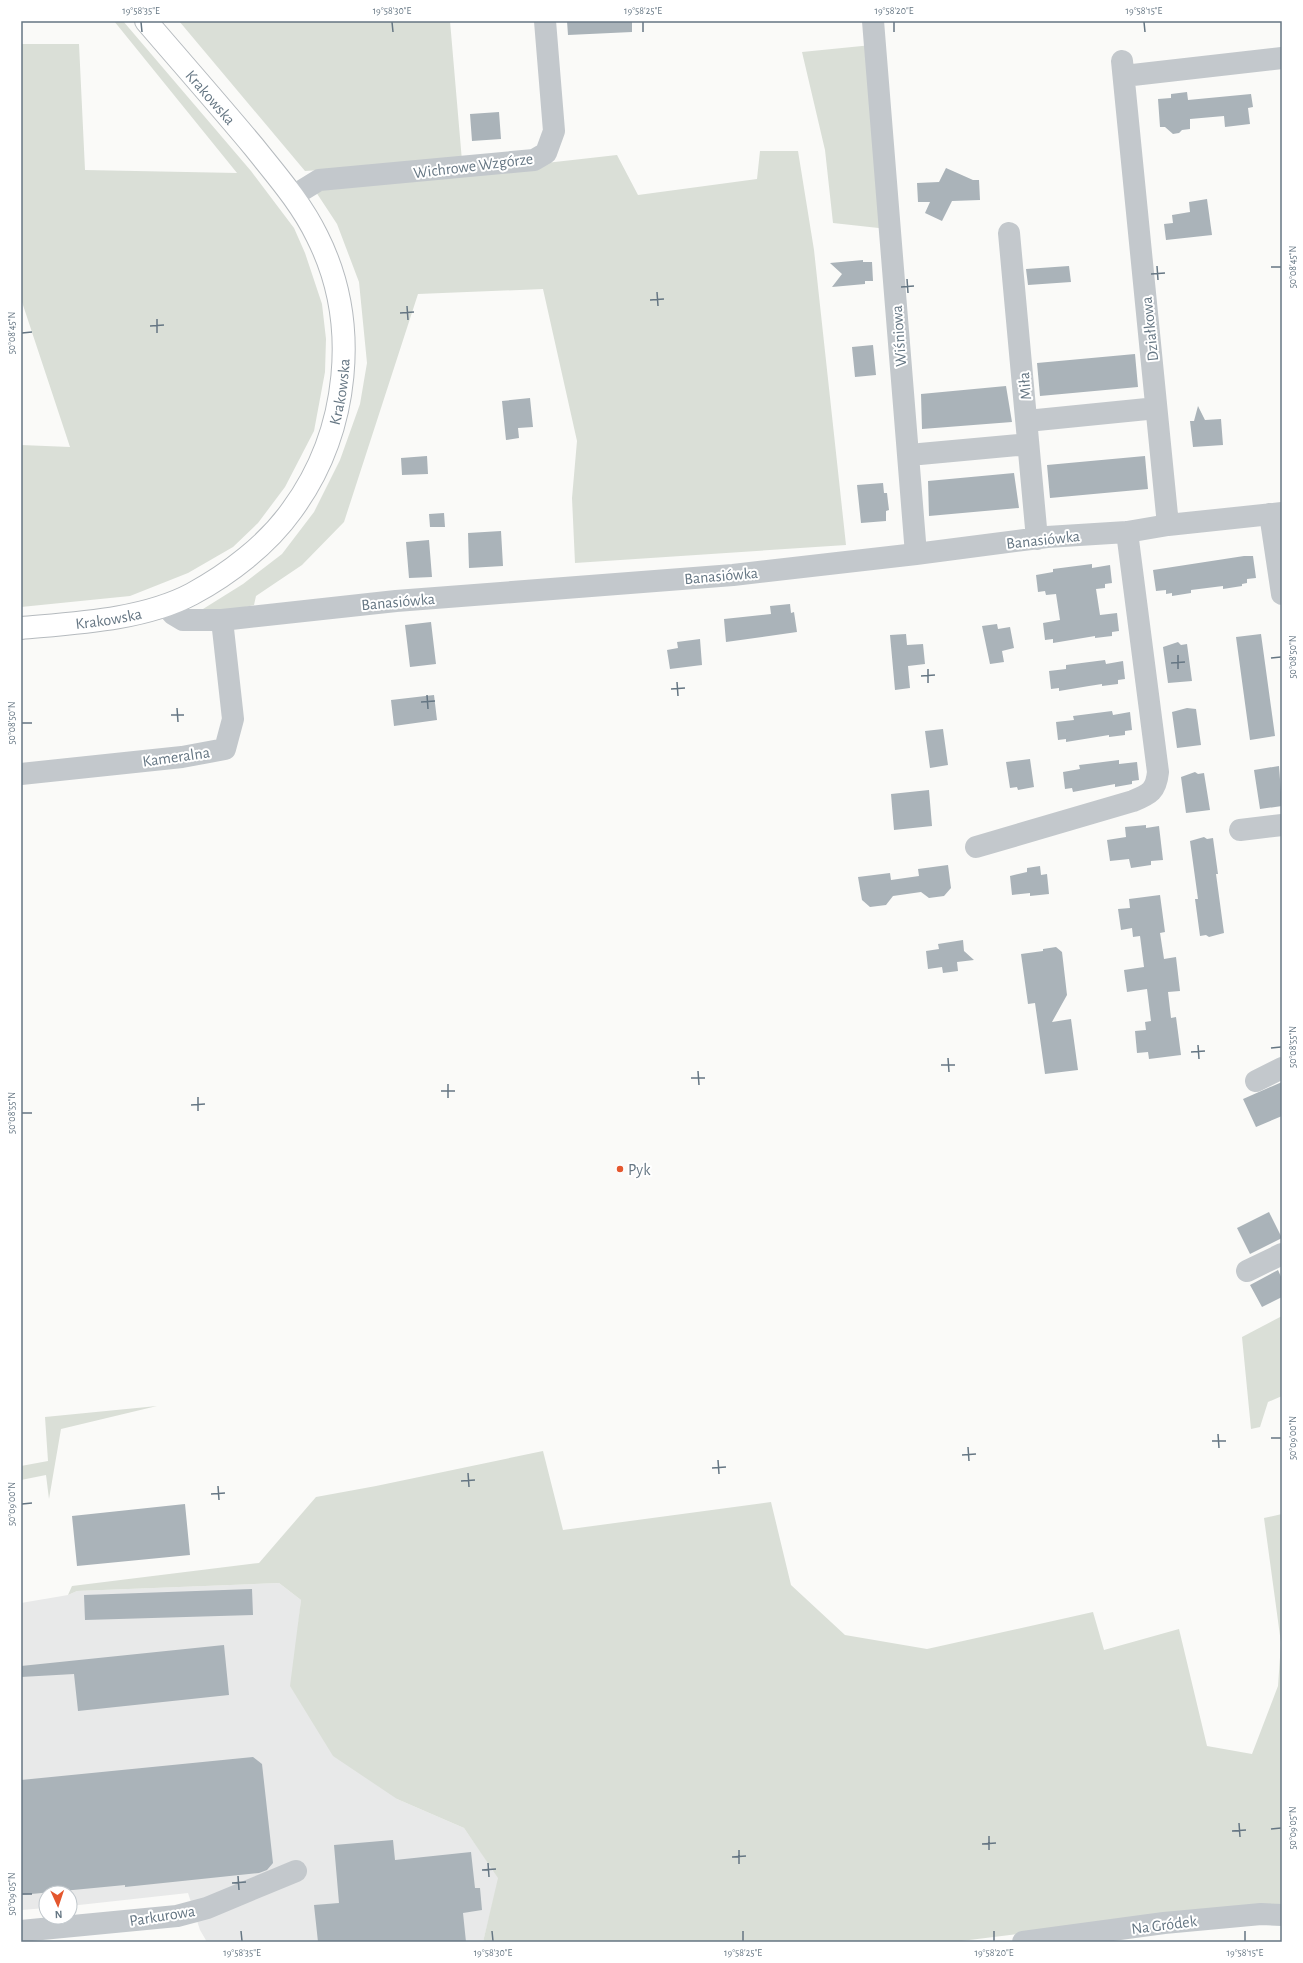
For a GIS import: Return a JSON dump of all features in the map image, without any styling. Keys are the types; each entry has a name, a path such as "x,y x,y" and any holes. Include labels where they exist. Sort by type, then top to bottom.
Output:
{"main road":[{"name":"Krakowska","path":"21,628 121,616 165,605 191,594 230,571 269,537 292,510 312,478 328,444 338,408 342,374 343,318 334,278 317,236 293,196 146,21"}],"street":[{"name":"Wichrowe Wzgórze","path":"293,196 319,180 534,160 546,153 554,131 545,21"},
{"name":"Wiśniowa","path":"873,21 916,554"},
{"name":"Działkowa","path":"1168,525 1123,68 1282,58"},
{"name":"Miła","path":"1009,233 1037,539"},
{"path":"1027,421 1147,409"},
{"path":"920,454 1028,444"},
{"name":"Banasiówka","path":"165,605 173,614 183,620 222,620 396,601 733,575 1037,539 1127,532 1168,525 1276,513"},
{"path":"1276,513 1282,594"},
{"path":"976,847 1133,801 1150,794 1156,783 1158,772 1127,532"},
{"name":"Kameralna","path":"21,774 182,757 225,749 234,719 222,620"},
{"path":"1240,830 1282,825"},
{"path":"1256,1081 1282,1068"},
{"path":"1247,1272 1282,1254"},
{"name":"Parkurowa","path":"21,1931 177,1916 207,1908 296,1871"},
{"name":"Na Gródek","path":"1022,1942 1164,1923 1261,1914 1282,1915"}],"shaded area":[{"path":"114,21 123,21 251,171 294,228 305,253 322,304 326,339 325,372 314,431 285,487 258,523 233,547 188,573 130,596 21,607 21,445 70,447 21,299 21,44 79,44 85,170 237,173"},
{"path":"179,21 450,21 462,161 305,171"},
{"path":"882,44 897,230 833,223 825,150 802,52"},
{"path":"760,151 798,151 814,250 846,545 575,563 572,498 577,441 543,289 418,294 344,522 302,565 256,596 254,605 206,616 203,609 243,584 282,554 314,512 340,460 360,404 367,363 359,282 337,224 314,189 617,155 638,195 757,179"},
{"path":"1282,1316 1282,1396 1268,1402 1260,1427 1251,1429 1242,1337"},
{"path":"157,1406 61,1429 49,1499 46,1475 21,1480 21,1466 48,1461 45,1417"},
{"path":"543,1451 563,1530 771,1502 791,1585 845,1635 927,1649 1093,1612 1104,1650 1179,1629 1207,1746 1252,1754 1278,1686 1281,1643 1264,1518 1282,1514 1282,1907 1202,1911 953,1942 483,1942 498,1878 464,1828 397,1799 333,1756 290,1686 301,1600 279,1583 77,1591 68,1595 72,1586 259,1563 316,1497"},
{"path":"279,1583 301,1600 297,1638 397,1799 464,1828 499,1878 483,1942 207,1942 200,1930 188,1893 78,1905 78,1885 38,1885 38,1909 21,1910 21,1603 68,1595 77,1591"}],"building":[{"path":"567,21 632,21 632,32 568,35"},
{"path":"1187,92 1188,100 1251,94 1253,107 1248,108 1250,124 1225,127 1224,116 1190,119 1190,129 1182,130 1179,133 1173,134 1165,127 1160,127 1158,99 1171,98 1171,94"},
{"path":"499,112 501,139 472,141 470,114"},
{"path":"946,168 973,180 979,180 980,200 952,201 942,221 925,213 930,202 918,202 917,183 939,182"},
{"path":"1207,199 1212,235 1166,240 1164,224 1173,223 1172,215 1190,212 1189,202"},
{"path":"863,260 863,262 872,262 873,281 865,281 865,284 832,287 842,274 830,263"},
{"path":"1069,266 1071,282 1028,285 1026,269"},
{"path":"873,345 876,375 855,377 852,347"},
{"path":"1135,354 1138,387 1040,396 1037,363"},
{"path":"1006,386 1012,422 922,429 921,394"},
{"path":"530,398 533,427 518,428 519,438 506,440 502,401"},
{"path":"1198,406 1205,420 1221,419 1223,445 1193,447 1190,421 1194,421"},
{"path":"427,456 428,474 402,475 401,458"},
{"path":"1145,456 1148,489 1050,498 1047,465"},
{"path":"1014,473 1019,508 929,516 928,481"},
{"path":"883,483 884,493 887,493 889,510 886,511 886,521 861,523 857,485"},
{"path":"444,513 445,527 430,527 429,514"},
{"path":"501,531 503,566 469,568 468,533"},
{"path":"429,540 432,577 409,578 406,542"},
{"path":"1244,556 1253,556 1256,578 1247,579 1247,583 1242,584 1242,586 1223,589 1223,586 1191,590 1191,593 1172,596 1172,593 1166,594 1166,590 1156,591 1153,570"},
{"path":"1092,564 1092,568 1110,565 1112,583 1105,584 1105,588 1096,589 1100,615 1117,613 1119,631 1112,632 1112,636 1095,638 1095,636 1053,643 1053,639 1045,640 1043,623 1060,620 1056,594 1046,595 1045,591 1038,592 1036,575 1053,572 1053,569"},
{"path":"790,604 791,613 794,612 797,632 726,642 724,619 771,614 770,606"},
{"path":"431,622 436,664 410,667 405,625"},
{"path":"997,624 998,629 1010,627 1014,648 1002,651 1004,662 990,664 982,626"},
{"path":"906,634 907,645 923,644 925,664 908,666 910,688 895,690 890,635"},
{"path":"1261,634 1275,736 1250,740 1236,637"},
{"path":"700,639 702,665 670,669 667,650 678,648 677,642"},
{"path":"1178,642 1181,645 1187,644 1192,681 1168,683 1163,647"},
{"path":"1105,660 1106,664 1123,661 1125,679 1118,680 1118,684 1102,686 1102,684 1059,691 1059,688 1051,689 1049,671 1066,669 1066,665"},
{"path":"434,695 437,720 394,726 391,700"},
{"path":"1187,708 1196,709 1201,745 1177,748 1172,712"},
{"path":"1112,711 1113,715 1130,712 1132,730 1125,731 1125,735 1109,737 1109,735 1066,742 1066,739 1058,740 1056,722 1074,720 1073,716"},
{"path":"943,729 948,765 930,768 925,731"},
{"path":"1030,759 1034,787 1018,790 1017,787 1010,788 1006,762"},
{"path":"1119,760 1119,764 1137,762 1139,780 1132,781 1132,784 1115,787 1115,784 1073,792 1072,788 1065,789 1063,772 1080,769 1079,765"},
{"path":"1279,766 1282,806 1260,809 1254,770"},
{"path":"1195,772 1198,774 1204,773 1210,810 1186,813 1181,777"},
{"path":"929,790 932,826 894,830 891,794"},
{"path":"1146,825 1146,828 1159,826 1163,860 1151,861 1151,865 1131,868 1129,859 1110,861 1107,840 1126,837 1125,827"},
{"path":"1204,837 1207,839 1213,838 1224,933 1209,937 1206,935 1200,936 1195,899 1198,899 1190,841"},
{"path":"948,865 951,888 944,896 929,898 921,892 893,896 886,905 870,907 862,900 858,877 890,873 891,880 919,876 918,869"},
{"path":"1040,866 1041,875 1047,874 1049,894 1030,896 1030,893 1012,895 1010,876 1027,872 1027,868"},
{"path":"1160,895 1165,932 1160,933 1164,959 1176,957 1180,991 1168,992 1171,1018 1176,1017 1181,1055 1149,1059 1148,1052 1137,1053 1135,1031 1146,1030 1145,1022 1151,1021 1147,989 1127,992 1124,970 1144,967 1140,936 1133,937 1132,928 1121,930 1118,909 1130,908 1129,899"},
{"path":"963,940 964,951 974,960 957,962 958,971 943,973 942,967 928,969 926,951 939,949 938,944"},
{"path":"1056,947 1062,952 1067,995 1052,1022 1071,1019 1078,1070 1045,1074 1035,1003 1028,1004 1021,954 1043,951 1043,949"},
{"path":"1282,1082 1282,1116 1256,1127 1243,1099"},
{"path":"1269,1212 1282,1238 1250,1254 1237,1228"},
{"path":"1278,1270 1282,1279 1282,1297 1262,1307 1250,1285"},
{"path":"185,1504 190,1555 77,1566 72,1516"},
{"path":"252,1589 253,1615 85,1620 84,1595"},
{"path":"224,1645 229,1695 78,1711 74,1674 21,1677 21,1666"},
{"path":"253,1757 262,1764 273,1863 267,1870 259,1873 125,1887 125,1885 78,1890 78,1885 38,1885 38,1893 21,1895 21,1780"},
{"path":"393,1840 395,1860 471,1852 475,1888 480,1888 482,1910 463,1913 466,1942 318,1942 314,1905 339,1903 334,1845"}],"place":[{"name":"Pyk","path":"620,1169"}]}
